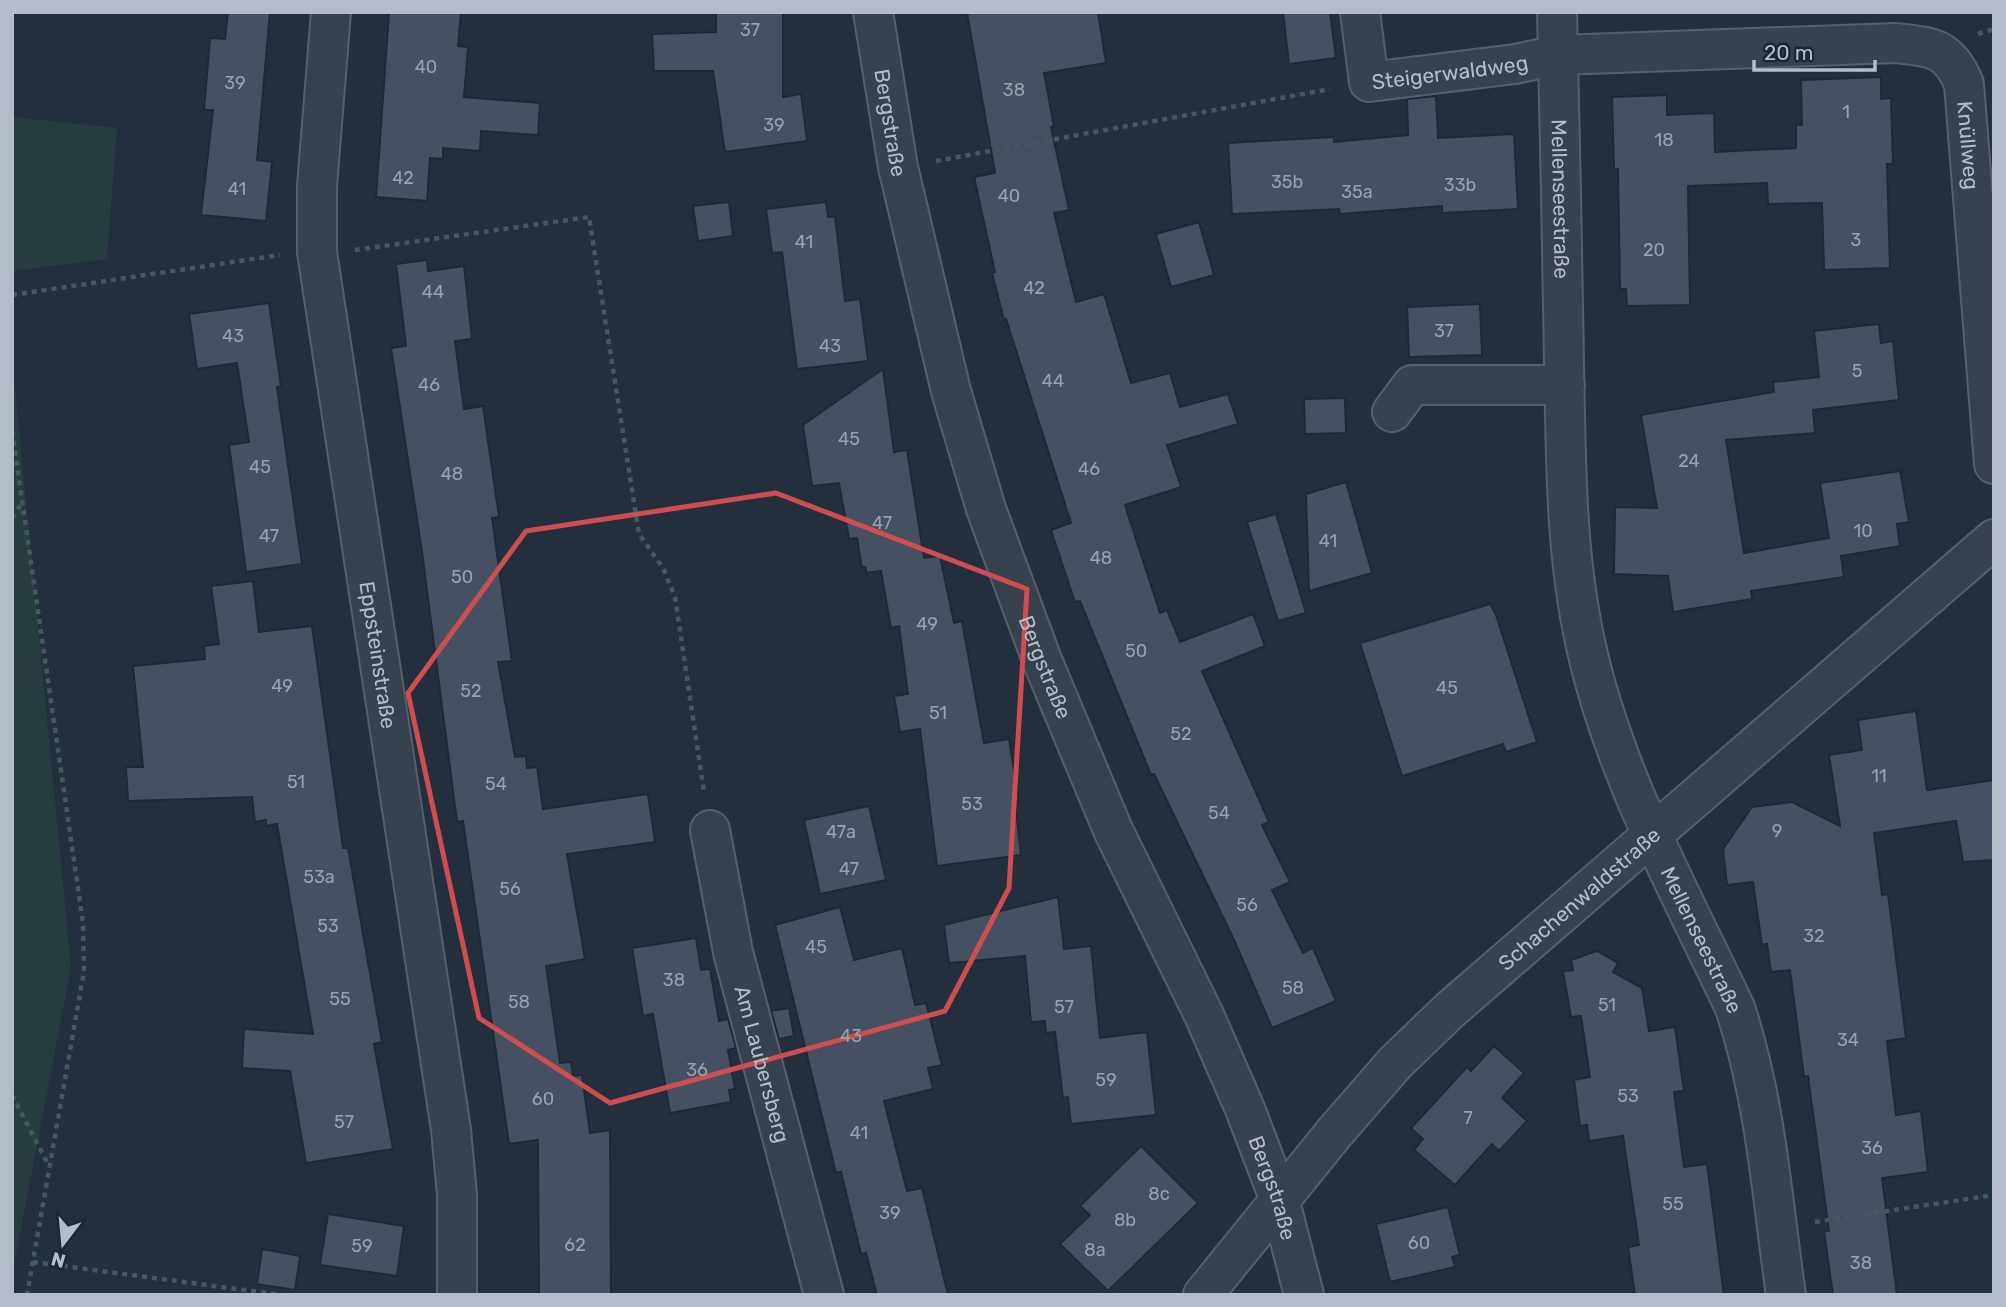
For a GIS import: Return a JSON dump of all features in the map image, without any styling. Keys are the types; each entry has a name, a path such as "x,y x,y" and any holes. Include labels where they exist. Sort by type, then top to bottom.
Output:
{"street":[{"name":"Eppsteinstraße","path":"331,12 317,186 317,252 451,1130 457,1195 457,1295"},
{"name":"Bergstraße","path":"873,12 898,167 951,391 986,509 1113,830 1203,1015 1279,1198 1304,1295"},
{"name":"Steigerwaldweg","path":"1360,12 1369,82 1515,65 1558,55"},
{"name":"Mellenseestraße","path":"1557,12 1568,506 1583,634 1604,712 1653,835 1735,1008 1743,1033 1759,1095 1786,1295"},
{"name":"Knüllweg","path":"1558,55 1896,44 1923,46 1941,51 1951,59 1964,84 1994,464"},
{"path":"1392,412 1412,385 1564,385"},
{"name":"Schachenwaldstraße","path":"1203,1295 1279,1198 1395,1063 1450,1010 1994,539"},
{"name":"Am Laubersberg","path":"710,830 733,952 824,1295"}],"path":[{"path":"898,167 1369,82"},
{"path":"12,295 288,253 356,249 589,217 639,534 663,568 675,597 710,830"},
{"path":"12,431 83,923 84,971 27,1295"},
{"path":"12,518 22,503"},
{"path":"12,1095 49,1167"},
{"path":"1776,1228 1994,1195"},
{"path":"33,1262 282,1295"}],"highlighted area":[{"path":"776,493 1027,589 1009,888 945,1011 610,1103 479,1018 408,693 526,531"}],"green space":[{"path":"12,117 117,128 107,259 12,271"},
{"path":"12,356 71,967 12,1276"}],"building":[{"path":"228,12 270,12 257,160 272,162 266,221 201,215 213,110 204,110 210,38 225,39"},
{"path":"389,12 461,12 458,46 468,47 464,97 540,103 538,135 481,131 480,151 443,148 443,159 430,158 427,201 376,197"},
{"path":"716,12 783,12 783,97 801,94 807,141 725,152 713,71 654,71 652,34 716,32"},
{"path":"967,12 1098,12 1106,63 1044,73 1054,126 1051,127 1069,210 1054,213 1076,302 1104,294 1131,383 1170,373 1180,407 1228,394 1238,424 1167,445 1181,487 1125,505 1160,613 1167,610 1180,642 1253,614 1265,646 1202,671 1269,822 1262,825 1290,882 1272,890 1303,953 1313,948 1336,1001 1272,1028 1235,942 1154,774 1151,775 1080,601 1075,602 1051,530 1071,523 1006,319 1004,320 992,273 995,272 974,177 995,173"},
{"path":"1283,12 1330,12 1336,58 1289,64"},
{"path":"1881,77 1881,99 1891,98 1893,164 1887,164 1890,268 1824,270 1822,203 1768,204 1767,183 1688,186 1690,305 1627,306 1626,289 1620,289 1618,169 1614,170 1612,97 1667,95 1667,115 1714,113 1715,152 1796,148 1796,125 1802,125 1801,80"},
{"path":"1436,96 1438,138 1514,134 1518,209 1442,213 1442,206 1340,214 1339,209 1232,214 1228,143 1334,137 1334,142 1408,135 1407,99"},
{"path":"729,202 733,236 698,241 693,206"},
{"path":"826,202 828,217 835,216 845,301 860,299 868,361 797,369 782,252 772,253 766,209"},
{"path":"1199,222 1214,275 1171,287 1156,234"},
{"path":"427,260 428,271 464,266 472,339 455,341 464,409 483,406 499,517 492,518 512,661 498,662 515,757 526,756 527,768 537,767 543,809 648,794 655,842 567,854 585,959 546,966 560,1063 571,1062 573,1076 582,1075 590,1133 610,1130 611,1295 539,1295 538,1140 509,1144 463,821 457,822 422,552 391,348 406,346 396,264"},
{"path":"269,303 281,386 277,387 302,564 246,572 229,445 249,442 237,363 197,369 189,314"},
{"path":"1480,304 1482,355 1409,357 1407,307"},
{"path":"1879,324 1881,343 1893,341 1899,400 1813,410 1815,433 1726,440 1744,553 1829,538 1820,483 1900,471 1909,522 1897,524 1900,546 1841,556 1844,577 1751,591 1752,599 1673,612 1668,576 1614,574 1615,507 1657,508 1641,415 1774,392 1773,382 1819,377 1814,331"},
{"path":"883,369 894,452 907,450 924,558 940,556 954,623 962,621 984,743 1009,739 1019,801 1015,801 1021,855 937,866 920,729 900,732 894,696 908,694 899,626 891,628 881,571 867,573 865,567 862,568 857,538 849,539 839,483 812,486 803,425"},
{"path":"1345,398 1346,433 1305,434 1304,399"},
{"path":"1346,482 1372,573 1309,591 1306,494"},
{"path":"1276,514 1306,613 1278,621 1247,522"},
{"path":"253,581 259,632 312,626 343,848 348,848 382,1042 374,1044 393,1149 306,1163 290,1071 242,1068 244,1029 313,1034 277,824 266,826 266,820 255,822 252,797 128,801 126,767 143,767 133,666 205,659 204,646 219,644 211,586"},
{"path":"1490,604 1496,615 1537,742 1506,752 1503,744 1402,776 1360,643"},
{"path":"1916,711 1927,790 1994,780 1994,860 1963,862 1956,821 1874,833 1882,895 1888,894 1906,1038 1887,1041 1896,1115 1921,1111 1928,1172 1882,1178 1897,1295 1833,1295 1824,1231 1829,1231 1808,1076 1804,1077 1790,970 1771,972 1767,944 1762,945 1753,882 1727,885 1723,849 1752,807 1792,802 1840,826 1829,755 1862,750 1858,720"},
{"path":"869,806 886,880 820,894 804,820"},
{"path":"1058,897 1064,949 1091,946 1100,1038 1147,1032 1156,1115 1071,1124 1068,1097 1063,1098 1055,1032 1046,1033 1045,1021 1031,1022 1025,956 949,963 944,925"},
{"path":"840,907 854,960 902,948 915,1005 926,1003 942,1065 928,1068 933,1089 884,1101 907,1191 922,1188 948,1295 877,1295 866,1253 861,1254 841,1172 836,1173 775,925"},
{"path":"696,938 701,970 710,969 719,1021 728,1019 736,1048 728,1050 735,1089 729,1090 731,1102 670,1113 653,1014 643,1016 632,948"},
{"path":"1597,951 1618,963 1613,972 1642,988 1649,1031 1675,1027 1684,1091 1674,1092 1684,1167 1707,1164 1724,1295 1635,1295 1628,1247 1639,1245 1623,1136 1589,1141 1587,1125 1580,1126 1574,1080 1590,1077 1581,1016 1571,1017 1563,971 1573,970 1571,960"},
{"path":"789,1008 794,1036 779,1039 771,1011"},
{"path":"1494,1046 1524,1073 1502,1098 1527,1121 1499,1151 1492,1144 1455,1185 1414,1150 1423,1139 1411,1128 1467,1067 1471,1071"},
{"path":"1141,1146 1198,1203 1108,1291 1060,1244 1090,1215 1080,1206"},
{"path":"1448,1207 1460,1255 1452,1257 1455,1267 1390,1282 1376,1224"},
{"path":"328,1214 404,1226 397,1276 320,1265"},
{"path":"262,1249 300,1256 295,1290 257,1284"}]}
